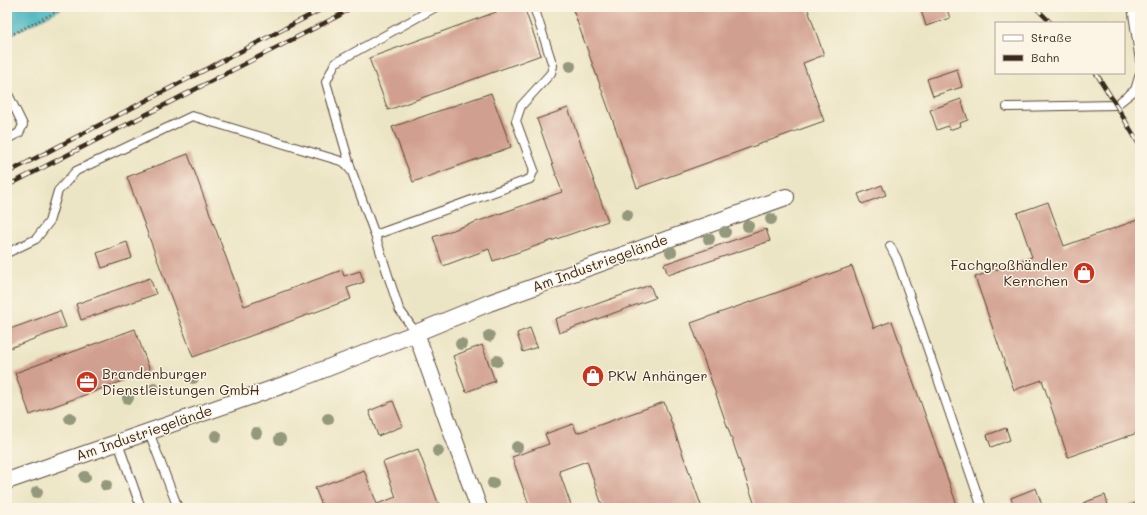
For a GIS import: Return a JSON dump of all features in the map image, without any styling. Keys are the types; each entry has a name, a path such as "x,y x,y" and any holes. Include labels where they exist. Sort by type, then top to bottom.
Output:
{"street":[{"name":"Am Industriegelände","path":"7,481 292,382 489,303 786,197"},
{"path":"416,333 479,508"}],"lane":[{"path":"416,333 399,309 375,234 352,172 326,82 335,63 436,7"},
{"path":"375,234 530,179 534,170 516,121 521,106 551,73 553,66 534,7"},
{"path":"1132,7 1140,61"},
{"path":"1007,107 1116,105 1135,90 1140,74"},
{"path":"7,92 23,125 19,133 7,139"},
{"path":"7,253 36,239 49,222 58,191 76,171 192,116 344,162 352,172"},
{"path":"890,246 896,259 982,508"},
{"path":"149,432 178,508"},
{"path":"118,443 141,508"}],"path":[{"path":"7,36 65,7"}],"water":[{"path":"7,7 65,7 7,37"}],"building":[{"path":"510,7 524,7 541,55 388,110 369,58"},
{"path":"572,7 807,7 824,55 803,63 824,121 637,188"},
{"path":"920,7 946,7 950,18 926,26"},
{"path":"957,69 962,87 933,96 927,79"},
{"path":"491,93 511,147 413,182 392,127"},
{"path":"961,99 968,120 960,123 961,126 949,130 948,126 937,130 930,110"},
{"path":"568,108 608,221 493,261 489,249 443,266 433,237 562,192 537,119"},
{"path":"188,154 244,306 342,270 344,276 360,271 364,282 347,288 351,299 193,357 127,177"},
{"path":"882,185 886,195 862,204 858,194"},
{"path":"1048,202 1064,246 1140,219 1140,432 1068,457 1042,380 1014,390 975,277 1032,257 1017,213"},
{"path":"766,229 770,241 668,275 664,264"},
{"path":"127,242 132,258 102,268 97,253"},
{"path":"852,266 874,328 892,321 958,508 756,508 691,323"},
{"path":"150,278 156,294 81,320 76,304"},
{"path":"650,285 655,298 559,333 555,319"},
{"path":"60,311 66,327 7,349 7,330"},
{"path":"530,328 537,347 523,352 517,333"},
{"path":"135,329 150,371 30,415 15,373"},
{"path":"482,345 495,381 466,392 453,356"},
{"path":"393,401 403,426 378,436 369,411"},
{"path":"664,402 702,508 603,508 587,461 559,471 572,508 530,508 512,457 549,444 545,434 573,424 577,433"},
{"path":"1006,428 1010,440 991,447 987,435"},
{"path":"418,449 440,508 323,508 315,488 364,470 377,504 396,497 383,462"},
{"path":"1036,488 1043,508 1014,508 1011,498"},
{"path":"1105,495 1109,508 1085,508 1083,503"},
{"path":"1140,502 1140,508 1122,508"}],"railway":[{"path":"7,173 326,7"},
{"path":"7,186 340,15 352,7"},
{"path":"1035,7 1050,22"},
{"path":"1097,74 1140,146"}],"place":[{"name":"Fachgroßhändler Kernchen","path":"1084,273"},
{"name":"PKW Anhänger","path":"593,376"},
{"name":"Brandenburger Dienstleistungen GmbH","path":"87,382"}]}
